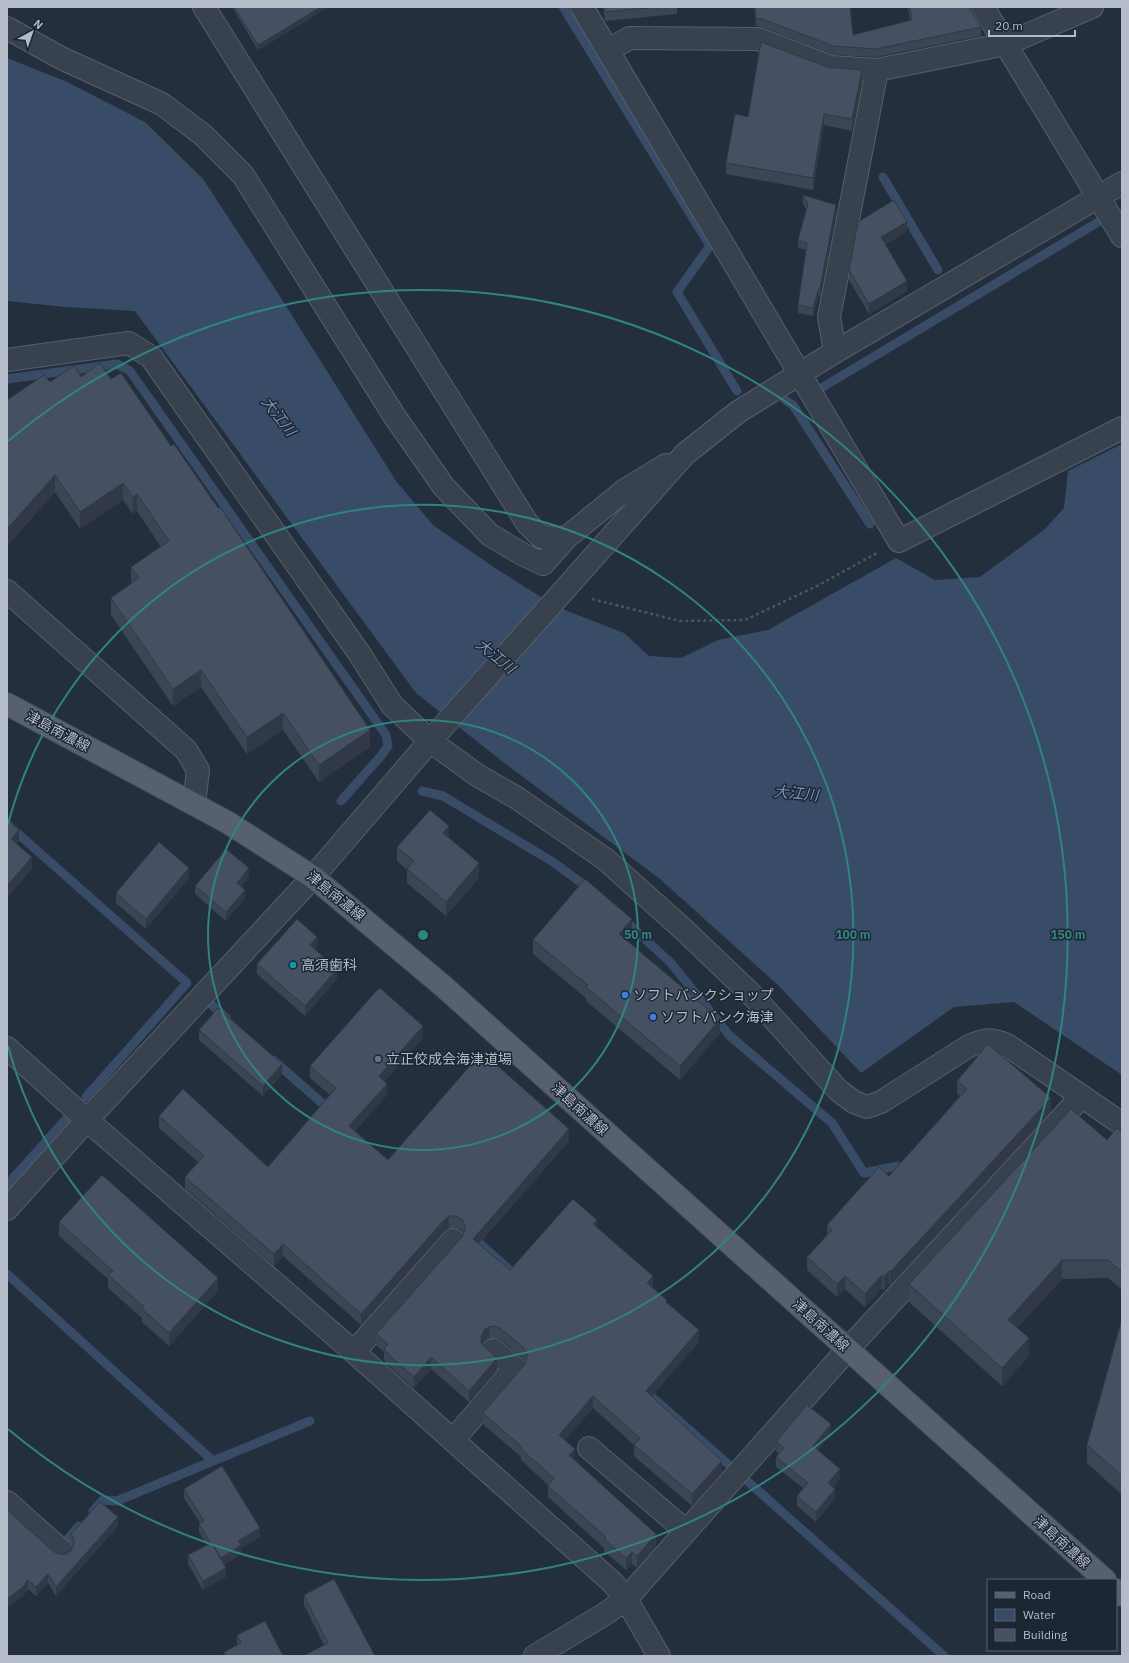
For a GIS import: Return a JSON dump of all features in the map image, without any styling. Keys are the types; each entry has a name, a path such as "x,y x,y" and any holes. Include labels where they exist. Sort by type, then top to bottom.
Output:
{"main road":[{"name":"津島南濃線","path":"7,704 227,822 313,877 443,986 1104,1579"}],"street":[{"path":"204,7 527,523 541,537 566,538"},
{"path":"582,7 899,541 1122,428"},
{"path":"983,7 1122,236"},
{"path":"608,50 630,38 758,39 831,67 877,70 1006,44 1092,7"},
{"path":"7,28 61,58 162,104 203,134 243,175 395,417 444,487 490,535 542,564 566,538 625,490 685,454 738,412 835,352 1122,183"},
{"path":"835,352 829,317 877,70"},
{"path":"7,360 129,343 151,357 359,653 392,705 434,736 477,775 517,798 605,859 682,929 750,994 839,1091 854,1102 867,1107 881,1102 969,1046 982,1040 995,1040 1007,1045 1122,1124"},
{"path":"7,1209 87,1120 313,877 434,736 685,454"},
{"path":"7,592 186,750 198,770 194,804"},
{"path":"7,1048 87,1120 354,1352 613,1583 626,1599 659,1656"},
{"path":"535,1656 605,1614 626,1599 848,1349 1082,1096"},
{"path":"354,1352 453,1240"},
{"path":"453,1440 515,1368 493,1350"},
{"path":"589,1448 686,1532"},
{"path":"7,1502 62,1551"}],"path":[{"path":"592,599 680,621 745,620 817,586 899,541"}],"water":[{"name":"大江川","path":"7,58 65,81 145,122 203,179 281,298 396,481 433,525 495,568 557,607 624,633 649,656 681,658 718,640 768,630 896,558 935,580 980,577 1045,529 1064,508 1068,471 1122,444 1122,1075 1014,1002 954,1007 861,1073 779,986 660,879 503,762 416,693 135,311 66,307 7,301"}],"building":[{"path":"234,7 321,7 258,45"},
{"path":"604,7 658,7 605,12"},
{"path":"755,7 850,7 853,35 912,20 910,7 969,7 981,27 876,49 834,46 756,18"},
{"path":"761,42 827,67 862,70 852,119 824,114 813,178 726,163 735,114 748,117"},
{"path":"803,195 836,205 820,288 813,308 798,305 807,243 798,240 808,204"},
{"path":"894,200 907,222 881,237 907,281 869,304 849,270 858,222"},
{"path":"100,363 111,379 121,373 171,446 174,444 218,508 220,507 370,730 319,765 283,713 247,737 201,670 173,689 111,598 139,578 131,567 169,541 137,494 133,497 123,483 80,512 55,475 7,529 7,400 44,375 50,382 74,366 81,377"},
{"path":"430,810 449,826 443,833 479,863 446,902 407,869 414,861 397,847"},
{"path":"7,820 19,830 11,839 32,857 7,886"},
{"path":"159,842 189,868 146,919 116,893"},
{"path":"226,849 249,868 237,883 245,890 226,912 195,886"},
{"path":"585,879 632,919 619,934 720,1019 680,1066 586,987 588,985 533,940"},
{"name":"高須歯科","path":"297,919 317,937 310,945 337,969 305,1006 257,964"},
{"path":"380,988 423,1026 379,1076 387,1084 349,1126 388,1160 482,1052 569,1129 473,1239 510,1270 573,1199 597,1220 593,1224 653,1276 647,1283 667,1300 666,1302 699,1330 646,1391 722,1461 692,1494 634,1445 640,1438 593,1396 559,1435 575,1449 569,1455 656,1534 637,1556 632,1552 626,1558 604,1539 606,1537 548,1486 554,1478 521,1449 522,1447 483,1413 525,1364 527,1352 523,1347 495,1326 484,1330 481,1337 481,1343 497,1358 469,1391 431,1357 414,1377 390,1356 384,1349 388,1344 376,1334 462,1237 465,1231 465,1225 462,1219 456,1216 449,1216 444,1220 361,1314 283,1244 274,1254 185,1177 204,1156 159,1116 183,1089 268,1167 336,1088 310,1066"},
{"path":"218,1008 282,1064 263,1086 199,1030"},
{"path":"988,1044 1051,1098 890,1272 889,1271 884,1277 882,1275 865,1294 845,1276 837,1284 807,1257 832,1230 827,1225 879,1167 889,1176 967,1089 957,1081"},
{"path":"1071,1109 1107,1140 1117,1128 1122,1133 1122,1272 1108,1260 1062,1260 1008,1320 1029,1338 1002,1368 909,1284"},
{"path":"102,1175 218,1278 169,1333 142,1309 144,1307 108,1275 113,1271 59,1222"},
{"path":"1122,1319 1122,1476 1087,1445"},
{"path":"807,1405 831,1424 813,1446 840,1469 828,1483 835,1489 816,1512 797,1496 808,1483 776,1457 784,1448 776,1442"},
{"path":"222,1466 260,1528 238,1541 241,1545 221,1558 213,1545 226,1568 203,1581 188,1555 211,1543 199,1524 204,1521 184,1489"},
{"path":"100,1502 118,1517 56,1587 48,1574 36,1587 28,1580 22,1588 7,1599 7,1510 54,1552 66,1554 71,1551 74,1544 74,1539 71,1534"},
{"path":"334,1579 375,1656 303,1656 328,1643 304,1595"},
{"path":"265,1621 283,1656 227,1656 224,1652 241,1643 237,1635"}],"waterway":[{"path":"563,7 710,246 677,292 737,391"},
{"path":"883,177 938,270"},
{"path":"818,390 1100,221"},
{"path":"7,379 117,364 130,371 386,735 388,746 341,801"},
{"path":"785,400 793,405 870,524"},
{"path":"422,791 443,796 553,862 591,890"},
{"path":"7,824 187,983 86,1097"},
{"path":"622,918 670,962 730,1036 832,1123 864,1173 898,1166 907,1174"},
{"path":"210,1003 226,1018"},
{"path":"273,1060 331,1111"},
{"path":"7,1185 67,1118"},
{"path":"470,1235 512,1272"},
{"path":"7,1274 213,1461 310,1421"},
{"path":"642,1388 728,1464"},
{"path":"93,1511 103,1500 117,1501 213,1461"},
{"path":"745,1479 944,1656"},
{"path":"67,1540 79,1526"}],"place":[{"name":"高須歯科","path":"293,965"},
{"name":"ソフトバンクショップ","path":"625,995"},
{"name":"ソフトバンク海津","path":"653,1017"},
{"name":"立正佼成会海津道場","path":"378,1059"}]}
